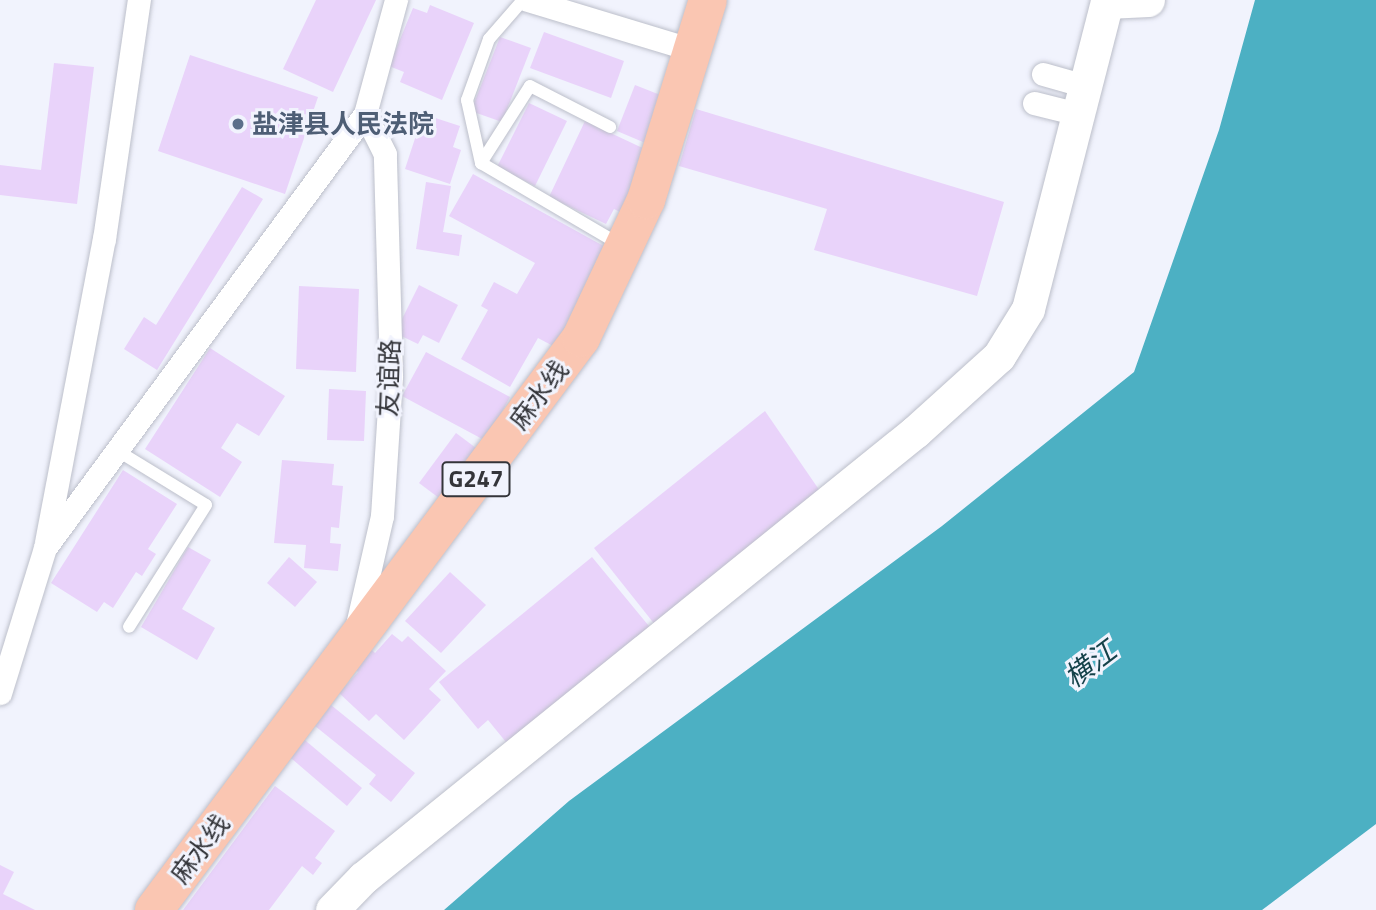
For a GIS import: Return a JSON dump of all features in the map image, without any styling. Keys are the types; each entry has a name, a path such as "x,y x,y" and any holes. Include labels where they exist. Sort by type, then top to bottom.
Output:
{"highway":[{"name":"麻水线","path":"154,910 581,338 646,200 706,1"}],"street":[{"path":"0,693 45,548 104,239 139,0"},
{"path":"45,548 365,114 396,0"},
{"path":"525,0 693,50"},
{"path":"332,910 363,878 915,432 999,356 1028,309 1107,2 1148,0"},
{"path":"1043,74 1082,100"},
{"path":"1034,103 1082,100"},
{"name":"友谊路","path":"353,643 382,516 391,375 385,154 365,114"}],"lane":[{"path":"525,0 489,38 467,100 481,163 624,247"},
{"path":"481,163 530,86 610,127"},
{"path":"118,451 206,505 129,627"}],"water":[{"name":"横江","path":"1255,0 1376,0 1376,824 1262,910 444,910 569,801 942,526 1134,372 1219,130"}],"building":[{"path":"316,0 376,0 333,92 283,69"},
{"path":"430,5 474,23 442,100 400,82 404,72 389,66 413,8 427,13"},
{"path":"544,32 624,61 611,98 530,68"},
{"path":"500,37 531,48 502,122 471,111"},
{"name":"盐津县人民法院","path":"190,55 318,97 285,194 158,151"},
{"path":"54,63 94,67 77,204 0,195 0,165 41,170"},
{"path":"635,85 668,98 650,145 617,131"},
{"path":"529,103 567,121 535,186 497,167"},
{"path":"696,109 1004,202 977,296 814,250 827,209 679,166"},
{"path":"423,114 460,126 453,147 461,150 450,184 405,169"},
{"path":"585,121 649,151 628,216 614,209 606,224 549,197"},
{"path":"473,174 609,249 555,347 538,338 510,387 461,359 488,310 481,306 494,282 517,294 535,263 449,216"},
{"path":"426,182 451,186 443,232 462,235 459,256 416,249"},
{"path":"242,187 263,199 157,370 124,349 144,317 156,325"},
{"path":"419,285 458,305 439,343 423,335 418,344 395,333"},
{"path":"299,286 359,289 356,372 296,369"},
{"path":"210,348 285,396 259,436 237,423 221,448 242,462 220,497 145,449"},
{"path":"426,352 510,397 486,441 402,396"},
{"path":"329,389 366,391 364,441 327,440"},
{"path":"765,411 822,494 656,626 594,548"},
{"path":"456,433 480,451 443,501 419,483"},
{"path":"282,460 334,464 332,485 343,486 339,528 331,527 330,543 341,544 338,571 304,568 306,545 274,543"},
{"path":"123,470 177,504 148,549 156,554 142,576 136,572 113,608 104,602 97,612 51,583"},
{"path":"188,547 211,560 182,609 215,628 197,660 141,627"},
{"path":"289,557 317,582 295,607 267,583"},
{"path":"592,557 653,631 510,747 488,720 478,729 439,682"},
{"path":"450,572 486,605 441,653 405,621"},
{"path":"392,634 402,642 408,636 446,671 429,689 441,700 404,740 376,714 369,721 339,693 358,672 349,664 367,645 375,653"},
{"path":"331,705 415,773 391,802 369,784 376,775 315,726"},
{"path":"300,736 362,788 347,806 285,753"},
{"path":"275,786 335,831 315,858 322,863 313,875 302,866 269,910 183,910"},
{"path":"0,865 14,872 3,894 35,910 0,910"}],"place":[{"name":"盐津县人民法院","path":"238,124"}]}
